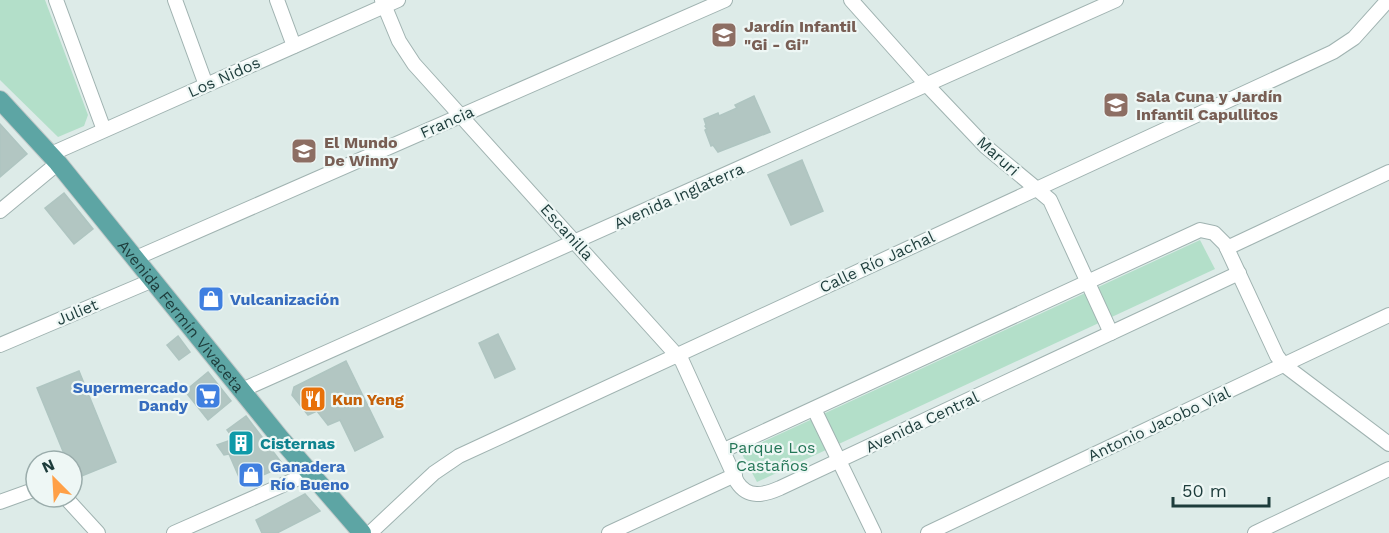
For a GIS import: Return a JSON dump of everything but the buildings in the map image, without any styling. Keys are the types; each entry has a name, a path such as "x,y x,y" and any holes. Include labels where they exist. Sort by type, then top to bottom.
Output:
{"main road":[{"name":"Avenida Fermín Vivaceta","path":"0,100 55,159 310,473 362,533"}],"street":[{"path":"56,0 104,130"},
{"path":"175,0 206,85"},
{"path":"277,0 294,46"},
{"name":"Los Nidos","path":"0,211 55,159 104,130 294,46 383,3 398,0"},
{"name":"Francia","path":"136,258 725,0"},
{"name":"Maruri","path":"851,0 985,146 1052,204 1111,333"},
{"name":"Avenida Inglaterra","path":"242,390 1116,0"},
{"name":"Calle Río Jachal","path":"369,533 449,462 677,354 1340,48 1354,38 1388,0"},
{"name":"Escanilla","path":"383,3 408,56 677,354 686,368 735,475"},
{"path":"1227,248 1389,172"},
{"path":"724,450 1189,233 1200,230 1210,231 1222,240 1227,248 1277,356 1284,365 1389,444"},
{"name":"Avenida Central","path":"735,475 746,492 766,494 1239,273"},
{"name":"Juliet","path":"0,345 153,280"},
{"name":"Antonio Jacobo Vial","path":"928,533 1389,315"},
{"path":"814,409 874,533"},
{"path":"1255,533 1389,470"},
{"path":"174,533 310,473"},
{"path":"609,533 735,475"},
{"path":"0,502 24,493"},
{"path":"76,509 98,533"}],"green space":[{"path":"0,0 45,0 88,115 84,126 58,137 0,80"},
{"name":"Parque Los Castaños","path":"1200,240 1215,269 757,482 741,452"}],"place":[{"name":"Jardín Infantil \"Gi - Gi\"","path":"724,35"},
{"name":"Sala Cuna y Jardín Infantil Capullitos","path":"1116,105"},
{"name":"El Mundo De Winny","path":"304,151"},
{"name":"Vulcanización","path":"211,299"},
{"name":"Supermercado Dandy","path":"208,396"},
{"name":"Kun Yeng","path":"313,399"},
{"name":"Cisternas","path":"241,443"},
{"name":"Ganadera Río Bueno","path":"251,475"}]}
